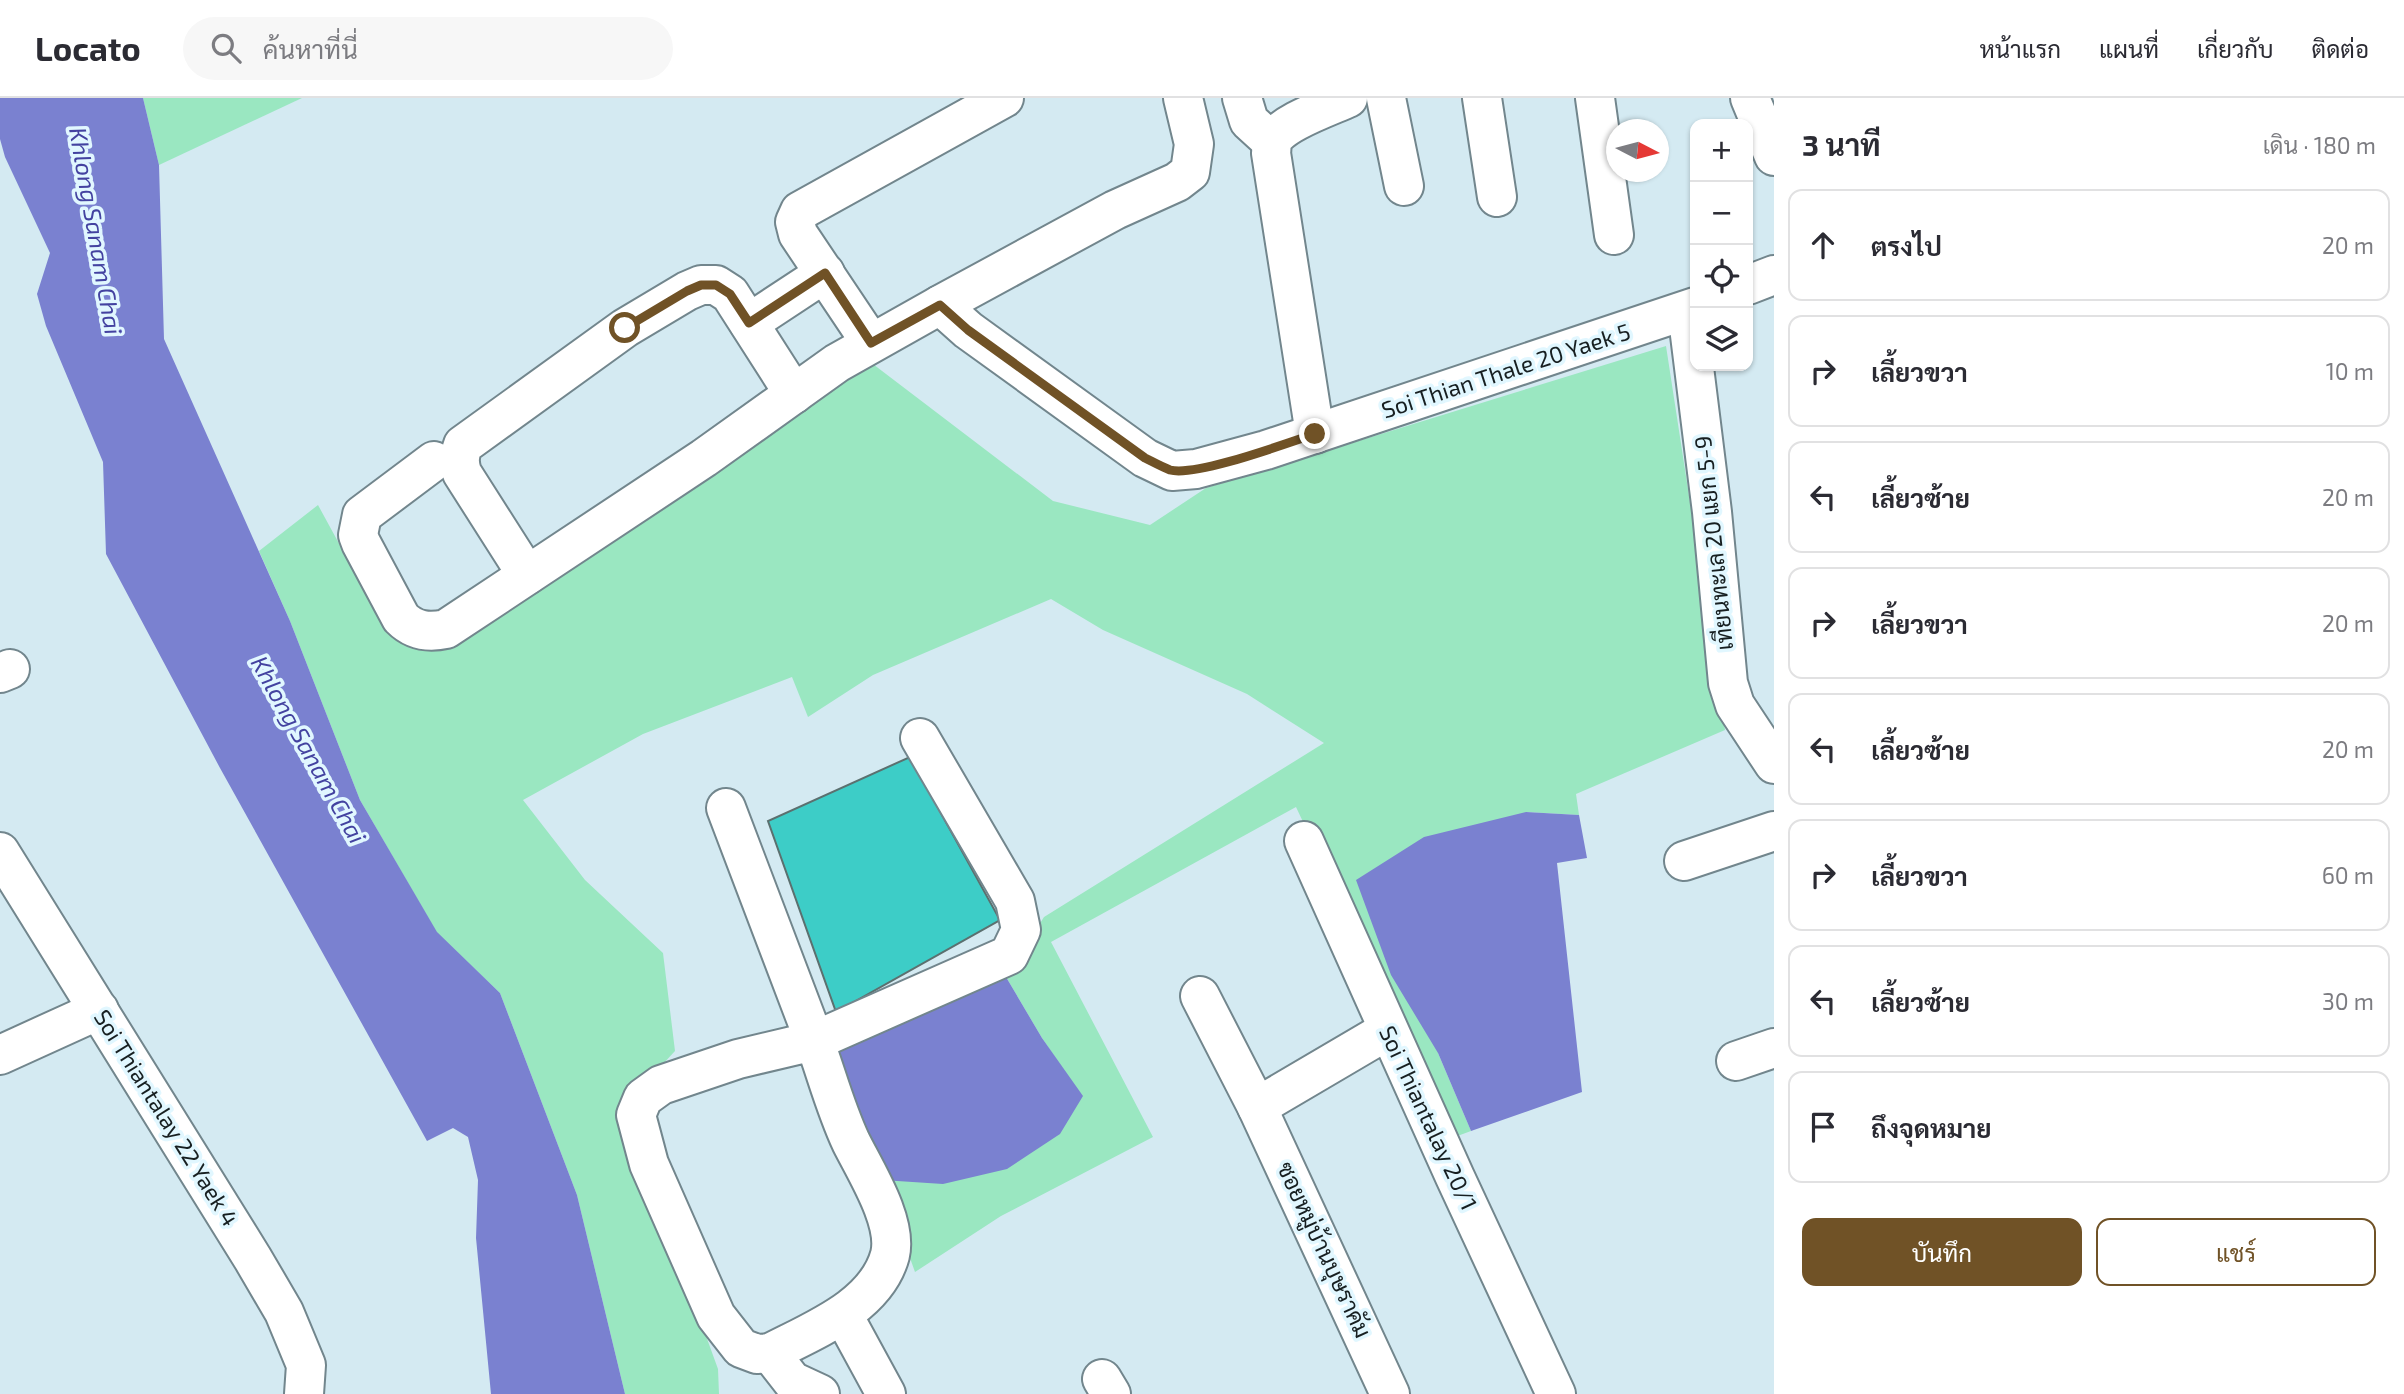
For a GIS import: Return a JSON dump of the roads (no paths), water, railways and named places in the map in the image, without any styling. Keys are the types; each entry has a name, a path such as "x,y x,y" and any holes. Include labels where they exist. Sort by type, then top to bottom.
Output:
{"street":[{"path":"871,343 798,234 795,222 800,211 1004,98"},
{"path":"434,461 362,515 359,526 360,543 401,618 409,626 433,632 446,629 704,458 837,363 1115,210 1177,182 1190,172 1194,144 1183,98"},
{"path":"1242,98 1249,121 1272,142"},
{"path":"1315,434 1271,153 1272,142 1278,134 1300,120 1349,98"},
{"path":"1386,98 1404,186"},
{"path":"1482,98 1497,197"},
{"path":"1595,98 1614,235"},
{"path":"1750,98 1774,156"},
{"path":"749,323 825,273"},
{"path":"1753,283 1774,275"},
{"path":"527,575 462,473 459,463 463,445 625,328 687,291 701,285 716,285 730,294 794,394"},
{"name":"Soi Thian Thale 20 Yaek 5","path":"940,305 968,330 1145,458 1172,471 1196,469 1233,460 1690,309"},
{"name":"เทียนทะเล 20 แยก 5-9","path":"1697,371 1728,683 1735,705 1774,764"},
{"path":"726,808 814,1041 838,1115 878,1197 891,1231 890,1255 882,1273 864,1296 843,1315 770,1353 757,1354 741,1348 716,1315 649,1164 636,1115 643,1098 661,1085 738,1059 814,1041 1009,955 1021,930 1015,901 920,738"},
{"path":"1684,861 1774,831"},
{"name":"Soi Thiantalay 20/1","path":"1304,841 1545,1391"},
{"name":"Soi Thiantalay 22 Yaek 4","path":"0,852 11,894 99,1010 284,1312 306,1365 304,1394"},
{"name":"ซอยหมู่บ้านบุษราคัม","path":"1200,996 1258,1107 1390,1394"},
{"path":"0,1055 99,1010"},
{"path":"1258,1107 1388,1030"},
{"path":"1736,1061 1774,1048"},
{"path":"843,1315 886,1394"},
{"path":"770,1353 792,1381 820,1394"}],"water":[{"name":"Khlong Sanam Chai","path":"0,98 143,98 159,165 164,339 290,621 360,800 437,932 500,993 577,1195 625,1394 491,1394 476,1238 478,1180 468,1137 453,1128 427,1141 220,768 106,554 103,462 46,326 37,294 50,253 5,157 0,139"},
{"path":"1526,812 1579,815 1587,858 1557,863 1582,1092 1471,1131 1438,1053 1391,975 1356,880 1424,837"},
{"path":"1006,977 1042,1038 1083,1096 1060,1134 1007,1169 943,1184 882,1180 834,1051"}]}
